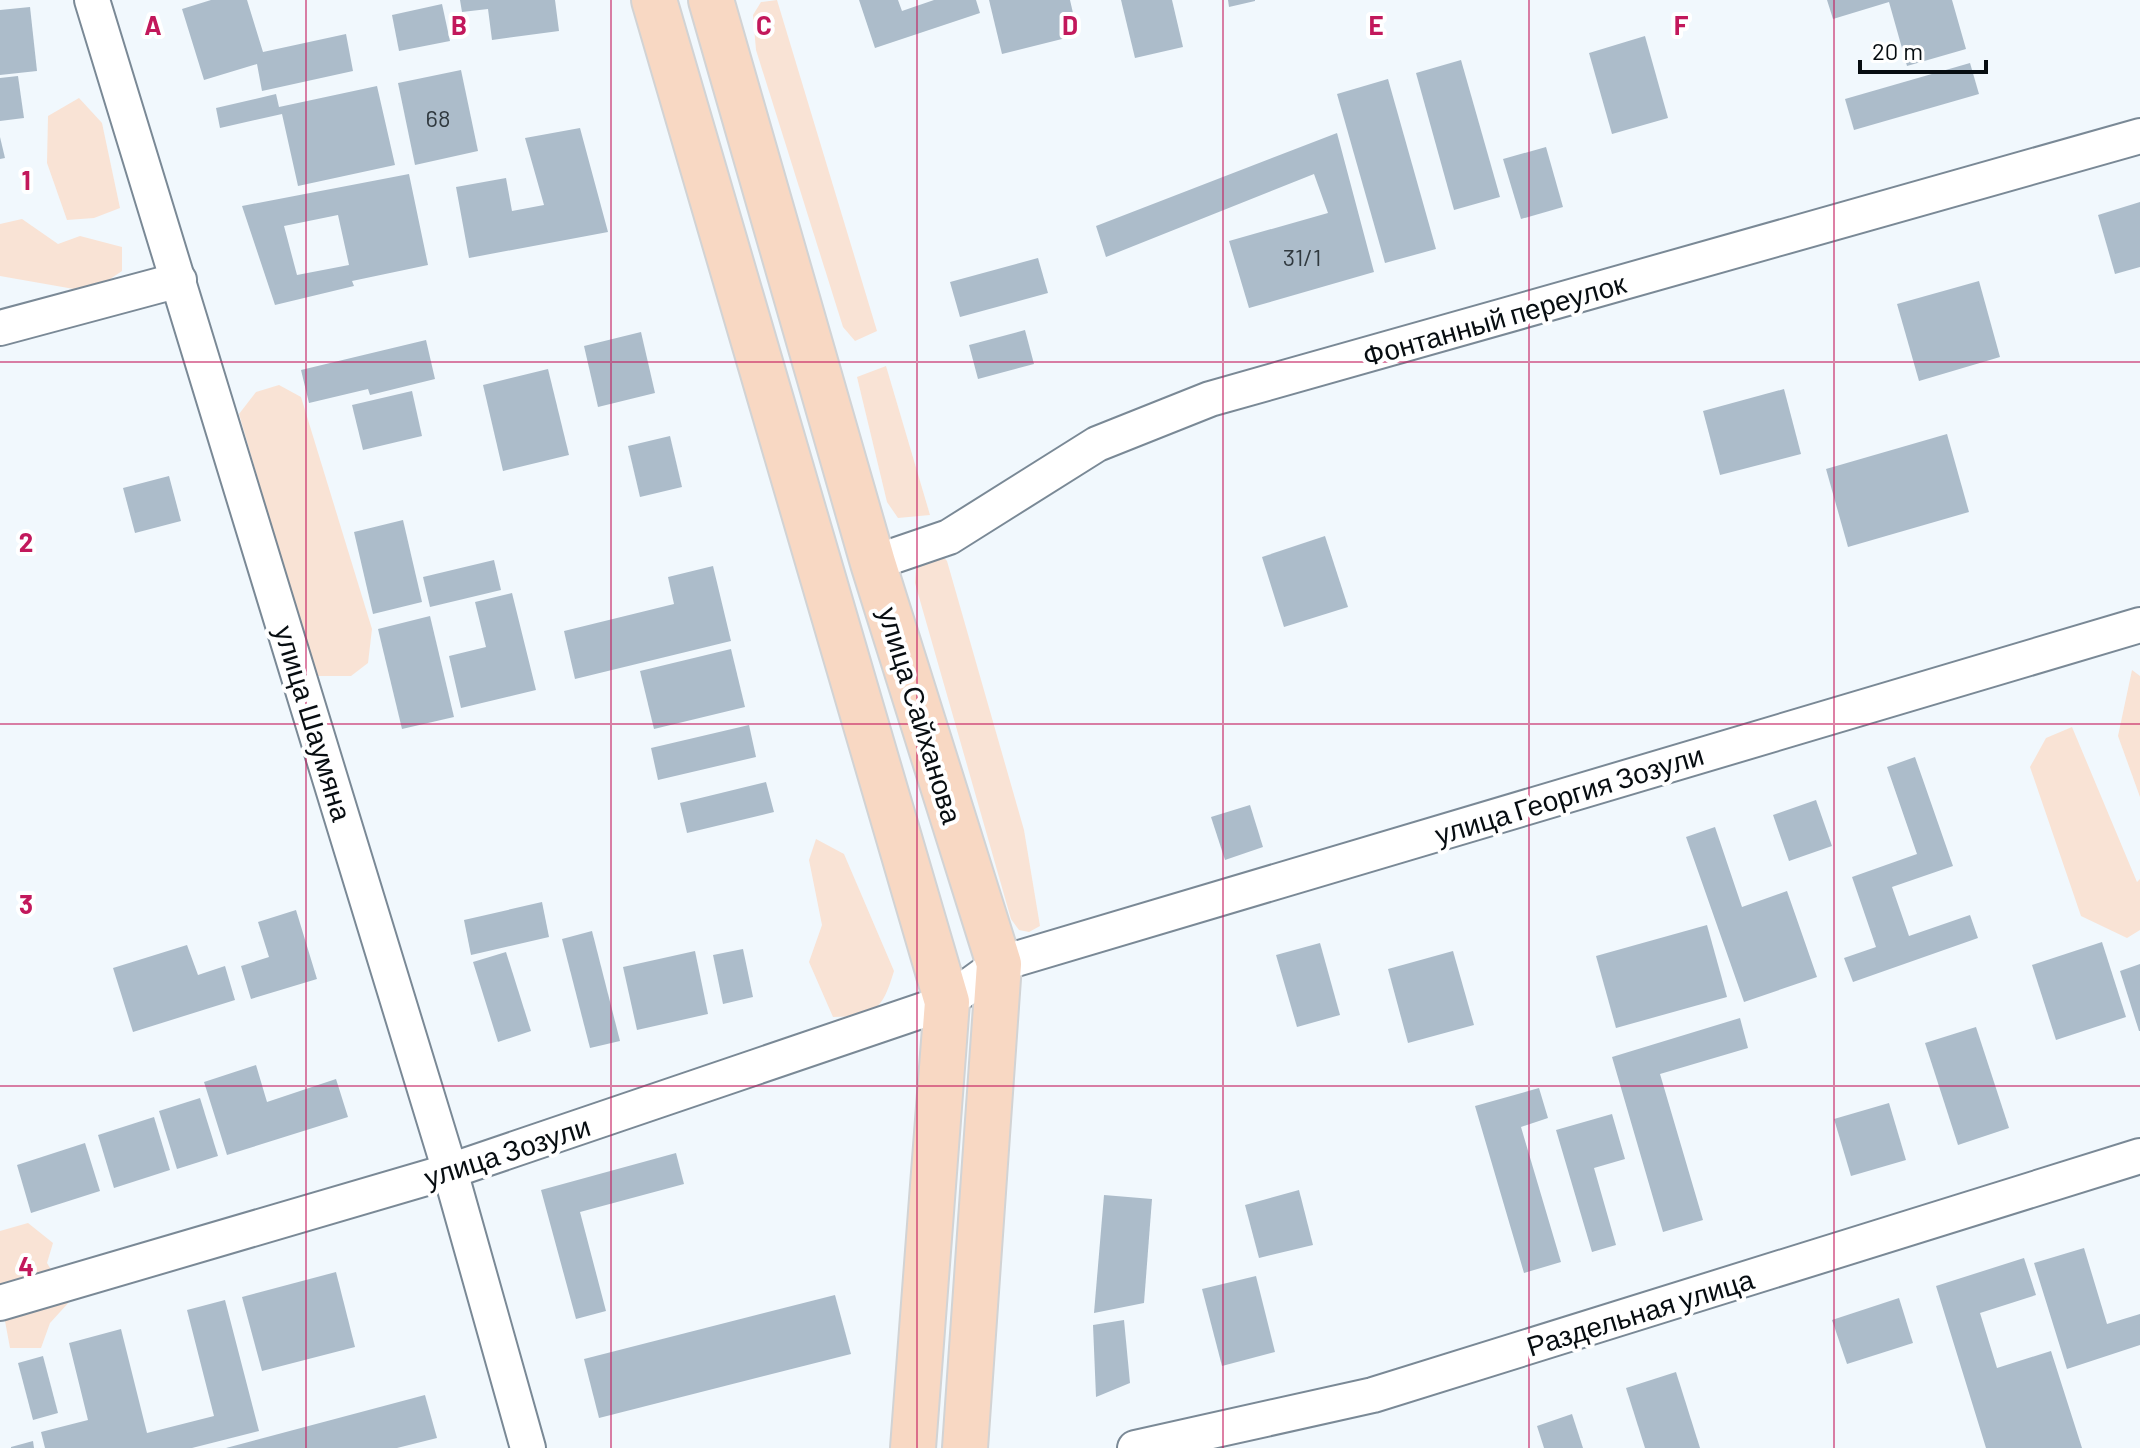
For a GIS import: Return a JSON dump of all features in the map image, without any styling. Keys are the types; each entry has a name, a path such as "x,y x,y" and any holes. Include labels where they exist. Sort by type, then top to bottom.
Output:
{"main road":[{"name":"улица Сайханова","path":"654,0 947,1002 913,1448"},
{"name":"улица Сайханова","path":"711,0 873,563 999,964 965,1448"}],"street":[{"name":"улица Шаумяна","path":"92,0 450,1171 528,1448"},
{"name":"Фонтанный переулок","path":"873,563 949,537 1097,444 1210,399 2140,136"},
{"path":"0,328 179,280"},
{"name":"улица Георгия Зозули","path":"999,964 2140,625"},
{"name":"улица Зозули","path":"0,1303 450,1171 947,1002 999,964"},
{"name":"Раздельная улица","path":"1135,1448 1373,1395 2140,1156"}],"shaded area":[{"path":"777,0 877,331 855,341 843,327 756,50 753,15 761,2"},
{"path":"79,98 102,123 120,208 94,218 67,220 47,163 48,116"},
{"path":"22,219 58,244 80,236 122,247 122,271 91,292 0,276 0,224"},
{"path":"886,366 930,515 898,518 887,502 857,377"},
{"path":"279,385 301,397 372,629 368,663 351,676 315,676 239,414 256,392"},
{"path":"940,553 947,561 1024,830 1040,926 1029,932 1019,930 1011,919 915,583 916,569 929,557"},
{"path":"2132,670 2140,676 2140,797 2118,736"},
{"path":"2072,727 2137,882 2140,879 2140,930 2127,938 2081,916 2030,767 2046,738"},
{"path":"816,839 844,854 894,971 885,995 868,1013 833,1017 809,962 822,925 809,860"},
{"path":"28,1223 53,1243 47,1263 70,1301 50,1323 41,1348 10,1348 5,1321 0,1316 0,1231"}],"building":[{"path":"211,0 247,0 263,52 346,34 353,71 262,91 257,64 204,80 182,9"},
{"path":"460,0 555,0 559,31 492,40 488,9 462,12"},
{"path":"859,0 898,0 902,11 934,0 976,0 980,13 875,48"},
{"path":"989,0 1070,0 1078,35 1002,54"},
{"path":"1121,0 1172,0 1183,47 1135,58"},
{"path":"1228,0 1255,0 1255,1 1229,7"},
{"path":"1827,0 1952,0 1966,49 1907,66 1889,2 1833,19"},
{"path":"442,4 450,41 399,51 392,15"},
{"path":"30,7 37,71 0,75 0,10"},
{"path":"1645,36 1668,118 1612,134 1589,53"},
{"path":"1461,60 1500,197 1454,210 1416,73"},
{"path":"1970,63 1979,94 1854,130 1845,99"},
{"path":"461,70 478,151 415,165 398,83"},
{"path":"18,76 24,118 0,121 0,78"},
{"path":"1388,79 1436,249 1385,263 1337,94"},
{"path":"377,86 395,165 298,186 282,114 220,128 216,108 276,94 279,107"},
{"path":"580,128 608,232 469,258 456,187 506,178 512,211 544,205 525,138"},
{"path":"1337,133 1374,272 1249,308 1229,241 1328,213 1314,174 1106,257 1096,226"},
{"path":"0,137 5,158 0,159"},
{"path":"1546,147 1563,207 1521,219 1503,159"},
{"path":"409,174 428,265 352,281 354,286 275,305 242,206","holes":["338,215 349,265 297,275 284,226"]},
{"path":"2140,202 2140,267 2115,274 2098,215"},
{"path":"1038,258 1048,293 960,317 950,282"},
{"path":"1979,281 2000,357 1919,381 1897,304"},
{"path":"1025,330 1034,364 978,379 969,345"},
{"path":"641,332 655,393 598,407 584,346"},
{"path":"426,340 435,379 370,395 368,389 309,403 301,370"},
{"path":"548,369 569,455 503,471 483,385"},
{"path":"1784,389 1801,454 1720,475 1703,411"},
{"path":"412,391 422,436 363,450 352,405"},
{"path":"1947,434 1969,512 1848,547 1826,469"},
{"path":"670,436 682,487 640,497 628,446"},
{"path":"169,476 181,521 135,533 123,488"},
{"path":"403,520 422,602 373,614 354,532"},
{"path":"1325,536 1348,607 1284,627 1262,557"},
{"path":"494,560 501,590 430,607 423,577"},
{"path":"713,566 731,641 575,679 564,631 674,604 668,577"},
{"path":"512,593 536,690 461,708 449,656 486,647 475,602"},
{"path":"430,616 454,717 402,729 378,629"},
{"path":"731,649 745,707 654,729 640,671"},
{"path":"749,725 756,757 658,780 651,748"},
{"path":"1915,757 1953,866 1892,887 1909,936 1970,915 1978,938 1853,982 1844,958 1876,947 1852,877 1917,854 1887,767"},
{"path":"766,782 774,812 687,833 680,803"},
{"path":"1816,800 1832,846 1789,861 1773,815"},
{"path":"1250,805 1263,847 1225,860 1211,817"},
{"path":"1715,827 1742,907 1787,891 1817,977 1744,1002 1686,837"},
{"path":"542,902 549,937 471,955 464,920"},
{"path":"296,910 317,979 251,999 241,966 269,957 258,922"},
{"path":"1707,925 1727,997 1616,1028 1596,956"},
{"path":"592,931 620,1041 590,1048 562,939"},
{"path":"2102,942 2126,1017 2056,1040 2032,965"},
{"path":"1320,943 1340,1015 1297,1027 1276,955"},
{"path":"187,945 198,975 225,966 235,1000 133,1032 113,968"},
{"path":"743,949 753,997 723,1004 713,955"},
{"path":"695,951 708,1014 637,1030 623,967"},
{"path":"1453,951 1474,1025 1408,1043 1388,969"},
{"path":"506,952 531,1031 498,1042 473,962"},
{"path":"2140,964 2140,1031 2139,1031 2120,971"},
{"path":"1740,1018 1748,1048 1660,1074 1703,1220 1663,1232 1612,1057"},
{"path":"1976,1027 2009,1128 1958,1145 1925,1043"},
{"path":"256,1065 267,1102 336,1079 348,1117 227,1155 204,1082"},
{"path":"1539,1088 1548,1118 1521,1127 1561,1262 1524,1273 1475,1106"},
{"path":"200,1098 218,1156 177,1169 159,1111"},
{"path":"1889,1103 1906,1160 1851,1176 1834,1119"},
{"path":"1612,1114 1625,1159 1594,1168 1616,1245 1592,1252 1556,1130"},
{"path":"154,1117 170,1170 114,1188 98,1135"},
{"path":"85,1143 100,1191 31,1213 17,1165"},
{"path":"676,1153 684,1184 580,1212 606,1311 576,1319 541,1190"},
{"path":"1299,1190 1313,1245 1259,1258 1245,1205"},
{"path":"1104,1195 1152,1199 1144,1303 1094,1313"},
{"path":"2084,1248 2107,1324 2140,1314 2140,1345 2067,1369 2034,1263"},
{"path":"2024,1258 2036,1295 1980,1313 1997,1368 2051,1351 2082,1448 1986,1448 1936,1286"},
{"path":"336,1272 355,1347 262,1371 242,1297"},
{"path":"1256,1276 1275,1352 1222,1366 1202,1289"},
{"path":"835,1295 851,1354 599,1418 584,1359"},
{"path":"1899,1298 1913,1343 1847,1364 1832,1320"},
{"path":"225,1300 259,1431 192,1448 45,1448 41,1432 88,1420 69,1343 121,1329 147,1433 214,1416 187,1310"},
{"path":"1124,1320 1130,1383 1096,1397 1093,1325"},
{"path":"43,1356 58,1413 33,1420 18,1363"},
{"path":"1676,1372 1700,1448 1645,1448 1626,1388"},
{"path":"425,1395 437,1438 397,1448 226,1448"},
{"path":"1572,1414 1583,1448 1544,1448 1537,1426"},
{"path":"33,1441 34,1448 11,1448 11,1447"}]}
